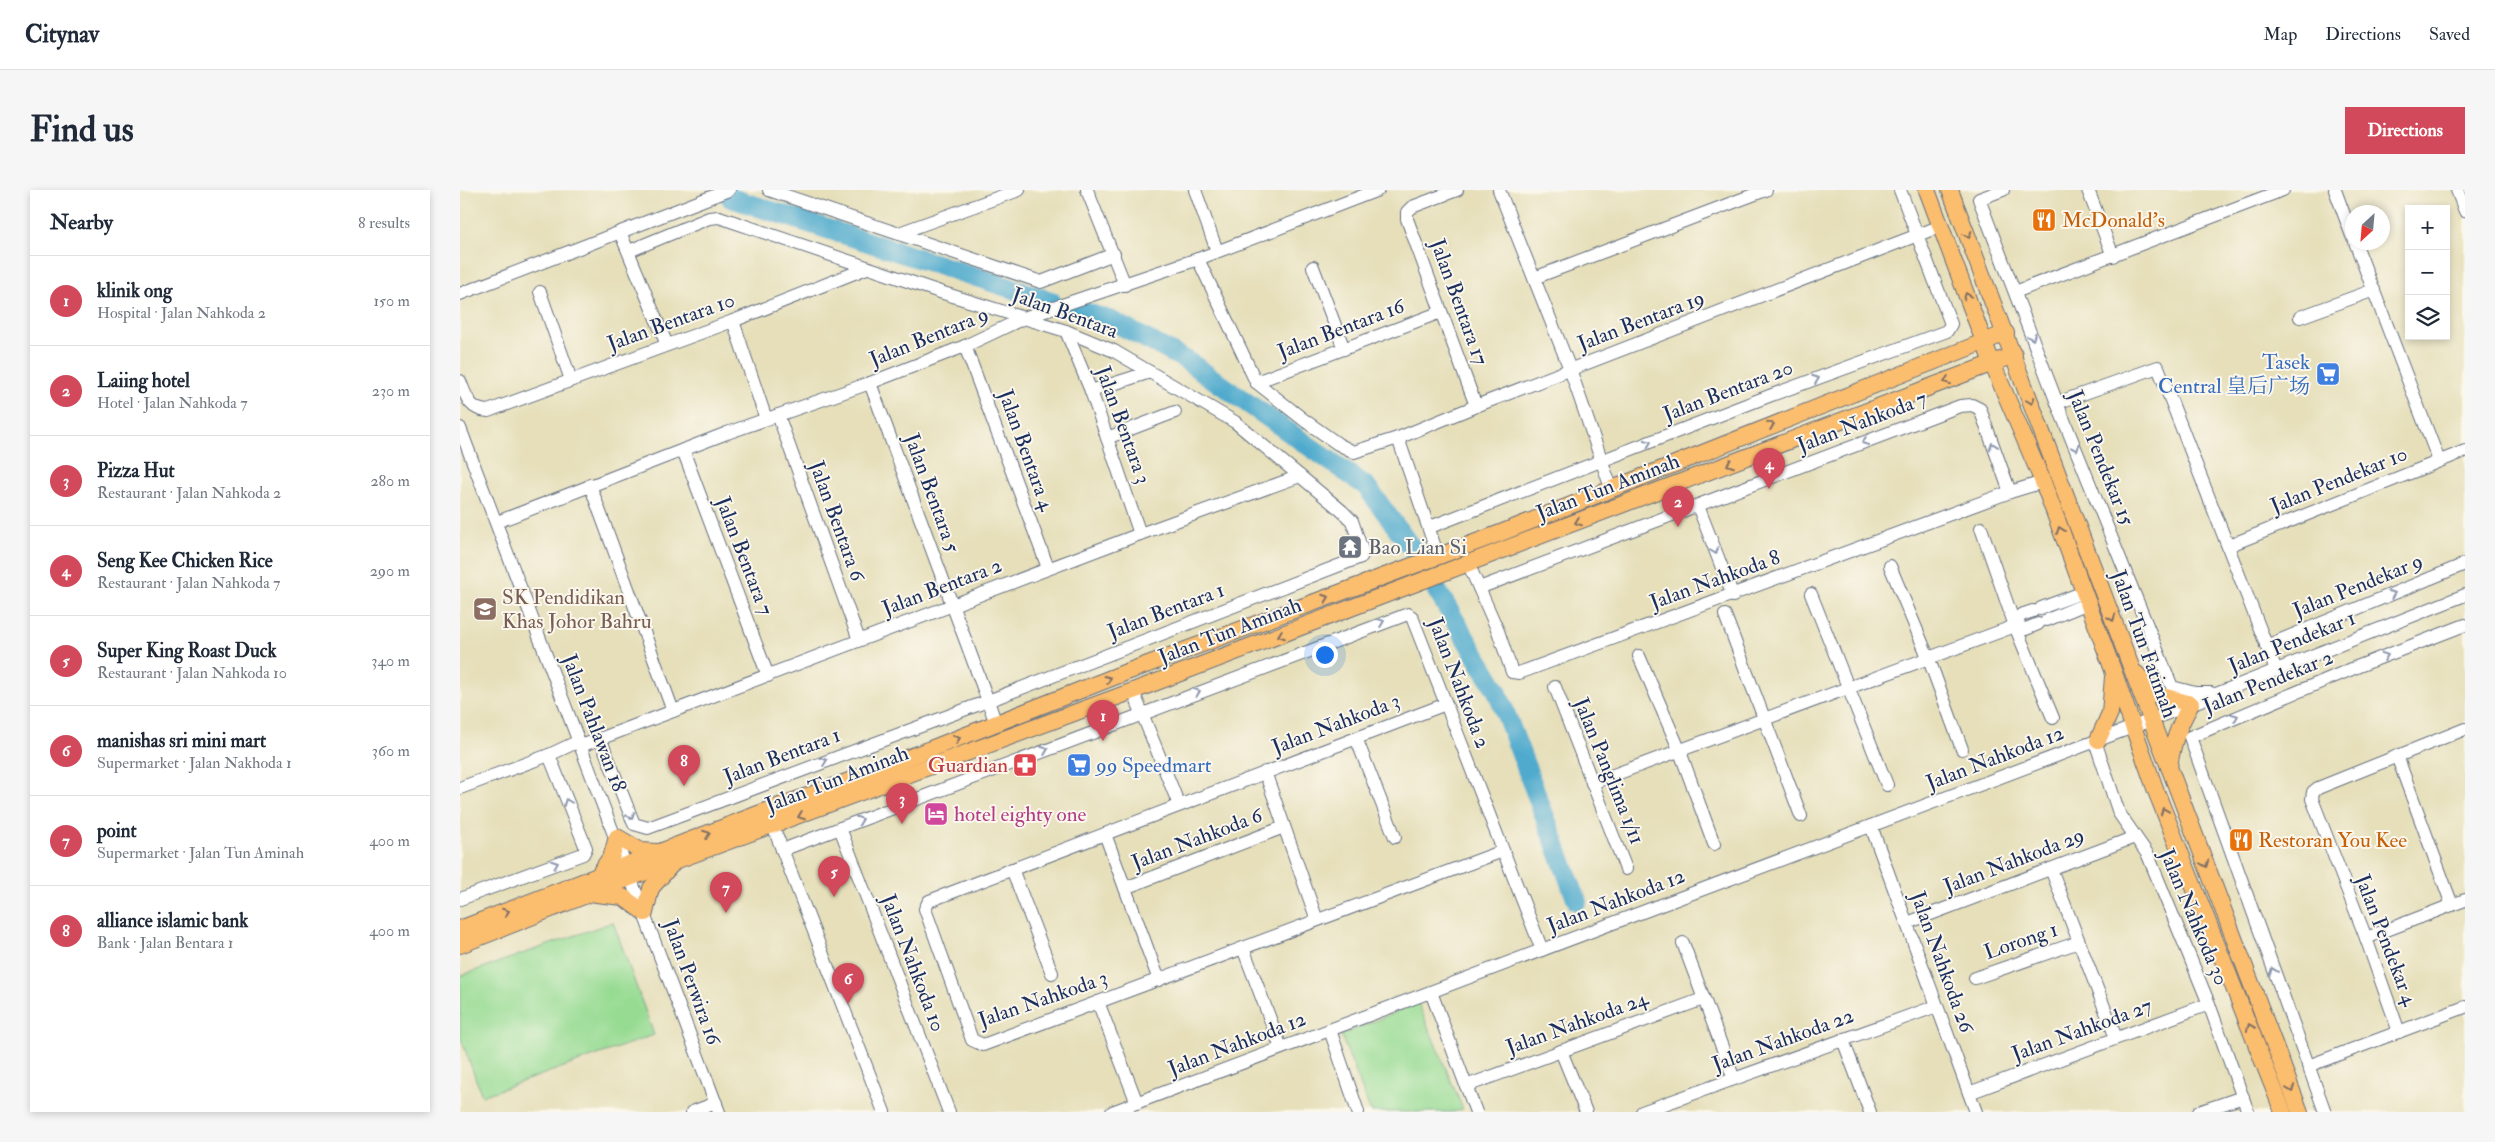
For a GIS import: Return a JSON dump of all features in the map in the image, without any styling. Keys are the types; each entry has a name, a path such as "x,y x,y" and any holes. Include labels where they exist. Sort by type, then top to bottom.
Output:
{"main road":[{"name":"Jalan Tun Fatimah","path":"1927,190 1992,364 2043,482 2156,791 2283,1112"},
{"name":"Jalan Tun Fatimah","path":"1950,190 2006,333 2168,770 2300,1112"},
{"name":"Jalan Tun Aminah","path":"460,945 587,895 630,871 1124,673 1438,557 2006,333"},
{"name":"Jalan Tun Aminah","path":"668,857 773,826 1447,572 2014,355"},
{"path":"2084,544 2081,553 2096,592 2094,600 2086,598"},
{"path":"2129,664 2155,694 2191,704 2179,725 2172,743 2168,770"},
{"path":"2097,741 2110,713 2113,670"},
{"path":"587,895 612,894 623,897 646,913 651,888 668,857 641,851 616,837 612,855 598,876"},
{"name":"Jalan Tun Aminah","path":"460,929 598,876 630,871"}],"street":[{"path":"460,294 729,190"},
{"name":"Jalan Bentara","path":"769,190 1041,282 1114,254"},
{"path":"899,233 1019,190"},
{"path":"1087,190 1125,284"},
{"path":"1195,190 1217,251"},
{"name":"Jalan Bentara 9","path":"497,522 683,450 870,383 965,346 1024,318 1198,259 1378,190"},
{"name":"Jalan Bentara 17","path":"1457,190 1412,207 1407,212 1407,219 1476,406"},
{"path":"1499,190 1570,370 1611,488"},
{"path":"1534,278 1766,190"},
{"path":"1900,190 1918,237"},
{"name":"Jalan Pendekar 15","path":"2003,190 1979,199 2057,403 2172,687 2195,693 2218,693"},
{"path":"2088,190 2113,256"},
{"path":"2015,292 2283,190"},
{"path":"2335,190 2345,217"},
{"path":"2457,190 2465,211"},
{"name":"Jalan Bentara","path":"629,251 709,218 719,217 867,268 1066,331 1114,351 1236,422 1342,511 1352,521 1363,552 1358,558"},
{"name":"Jalan Bentara 19","path":"1354,452 1398,438 1476,406 1918,237 1941,226"},
{"path":"620,232 667,345"},
{"name":"Jalan Bentara 20","path":"1430,527 1602,460 1947,331 1951,324 1918,237"},
{"path":"2358,250 2440,461"},
{"name":"Jalan Bentara 16","path":"1198,259 1256,382 1311,425 1354,452"},
{"path":"1313,267 1344,349"},
{"name":"Jalan Bentara 10","path":"460,381 468,402 479,410 488,411 733,321 867,268"},
{"path":"2300,317 2374,290"},
{"path":"540,292 571,380"},
{"name":"Jalan Bentara 16","path":"1256,382 1440,312"},
{"name":"Jalan Bentara 6","path":"733,321 860,640"},
{"name":"Jalan Bentara 3","path":"1066,331 1090,391 1140,534"},
{"name":"Jalan Bentara 4","path":"965,346 1048,568"},
{"path":"2057,403 2158,367 2276,670"},
{"path":"1090,391 1150,372"},
{"name":"Jalan Bentara 5","path":"870,383 988,701"},
{"name":"Jalan Nahkoda 7","path":"1479,588 1960,406 1972,405 1980,409 2010,492"},
{"path":"1107,438 1175,412"},
{"name":"Jalan Pahlawan 18","path":"460,428 630,871"},
{"path":"1398,438 1430,527 1438,557"},
{"name":"Jalan Bentara 7","path":"683,450 768,676"},
{"name":"Jalan Pendekar 10","path":"2228,546 2465,451"},
{"name":"Jalan Bentara 2","path":"460,788 768,676 1048,568 1300,476"},
{"name":"Jalan Nahkoda 8","path":"1468,563 1498,631 1508,666 1512,672 1519,674 2010,492 2043,482"},
{"path":"590,485 673,711"},
{"path":"1698,506 1733,596"},
{"path":"1981,528 2015,626 2053,718"},
{"name":"Jalan Bentara 1","path":"600,738 634,824 648,828 988,701 1358,558"},
{"name":"Jalan Pendekar 9","path":"2266,646 2465,564"},
{"path":"1890,566 1928,657 1962,749"},
{"path":"1812,594 1887,785"},
{"name":"Jalan Pendekar 1","path":"2133,727 2465,595"},
{"path":"2015,626 2021,615 2037,609 2086,598"},
{"path":"1592,782 2015,626 2026,629 2086,598"},
{"name":"Jalan Nahkoda 2","path":"782,850 1408,614 1412,617 1542,950"},
{"path":"1725,615 1801,816"},
{"name":"Jalan Pendekar 2","path":"2308,1066 2190,736 2359,666 2465,626"},
{"path":"1639,656 1679,749 1714,844"},
{"name":"Jalan Panglima 1/11","path":"1554,687 1626,869"},
{"path":"1133,691 1179,805"},
{"path":"988,701 996,724"},
{"name":"Jalan Nahkoda 3","path":"1446,704 929,901 925,909 972,1040 983,1045 1503,851"},
{"name":"Jalan Nahkoda 12","path":"1112,1112 2133,727"},
{"name":"Jalan Pendekar 4","path":"2399,1032 2366,938 2312,799 2312,792 2397,756 2464,734"},
{"path":"1356,738 1394,837"},
{"name":"Jalan Nahkoda 30","path":"2097,741 2119,813 2148,855 2208,1004 2248,1112"},
{"path":"460,899 583,854 586,848 550,755"},
{"path":"2397,756 2452,905"},
{"path":"1266,772 1317,920"},
{"path":"773,826 884,1112"},
{"name":"Jalan Nahkoda 26","path":"1871,826 1976,1112"},
{"name":"Jalan Nahkoda 6","path":"1125,888 1284,827"},
{"name":"Jalan Nahkoda 10","path":"840,828 949,1112"},
{"path":"1105,834 1159,980"},
{"name":"Jalan Nahkoda 29","path":"1907,923 2135,837"},
{"path":"1012,869 1052,973"},
{"path":"2051,869 2116,1038"},
{"name":"Jalan Perwira 16","path":"630,871 718,1107"},
{"path":"2366,938 2465,900"},
{"name":"Lorong 1","path":"1975,978 2079,942"},
{"path":"1683,943 1734,1079"},
{"path":"1243,948 1281,1048"},
{"path":"1430,992 1476,1112"},
{"name":"Jalan Nahkoda 24","path":"1466,1086 1703,999"},
{"path":"1098,1002 1137,1103"},
{"name":"Jalan Nahkoda 27","path":"1969,1093 2208,1004"},
{"name":"Jalan Nahkoda 22","path":"1642,1112 1937,1006"},
{"path":"2325,1112 2308,1066 2465,1007"},
{"path":"1330,1030 1358,1112"},
{"path":"1843,1040 1870,1112"},
{"path":"1560,1051 1586,1112"},
{"path":"2199,1112 2243,1097"},
{"path":"692,1112 718,1107"}],"green space":[{"path":"613,922 654,1035 482,1096 460,1036 460,976"},
{"path":"1418,1003 1463,1109 1454,1112 1371,1112 1341,1035"}],"waterway":[{"path":"731,198 1051,301"},
{"path":"1075,309 1112,321 1186,360 1366,486 1411,547 1497,691 1577,901"}],"place":[{"name":"McDonald's","path":"2044,220"},
{"name":"Tasek Central 皇后广场","path":"2328,374"},
{"name":"Seng Kee Chicken Rice","path":"1769,489"},
{"name":"Laiing hotel","path":"1678,527"},
{"name":"Bao Lian Si","path":"1350,547"},
{"name":"SK Pendidikan Khas Johor Bahru","path":"485,609"},
{"name":"klinik ong","path":"1103,741"},
{"name":"Guardian","path":"1025,765"},
{"name":"99 Speedmart","path":"1079,765"},
{"name":"alliance islamic bank","path":"684,786"},
{"name":"hotel eighty one","path":"936,814"},
{"name":"Pizza Hut","path":"902,824"},
{"name":"Restoran You Kee","path":"2241,840"},
{"name":"Super King Roast Duck","path":"834,897"},
{"name":"point","path":"726,913"},
{"name":"manishas sri mini mart","path":"848,1004"}]}
